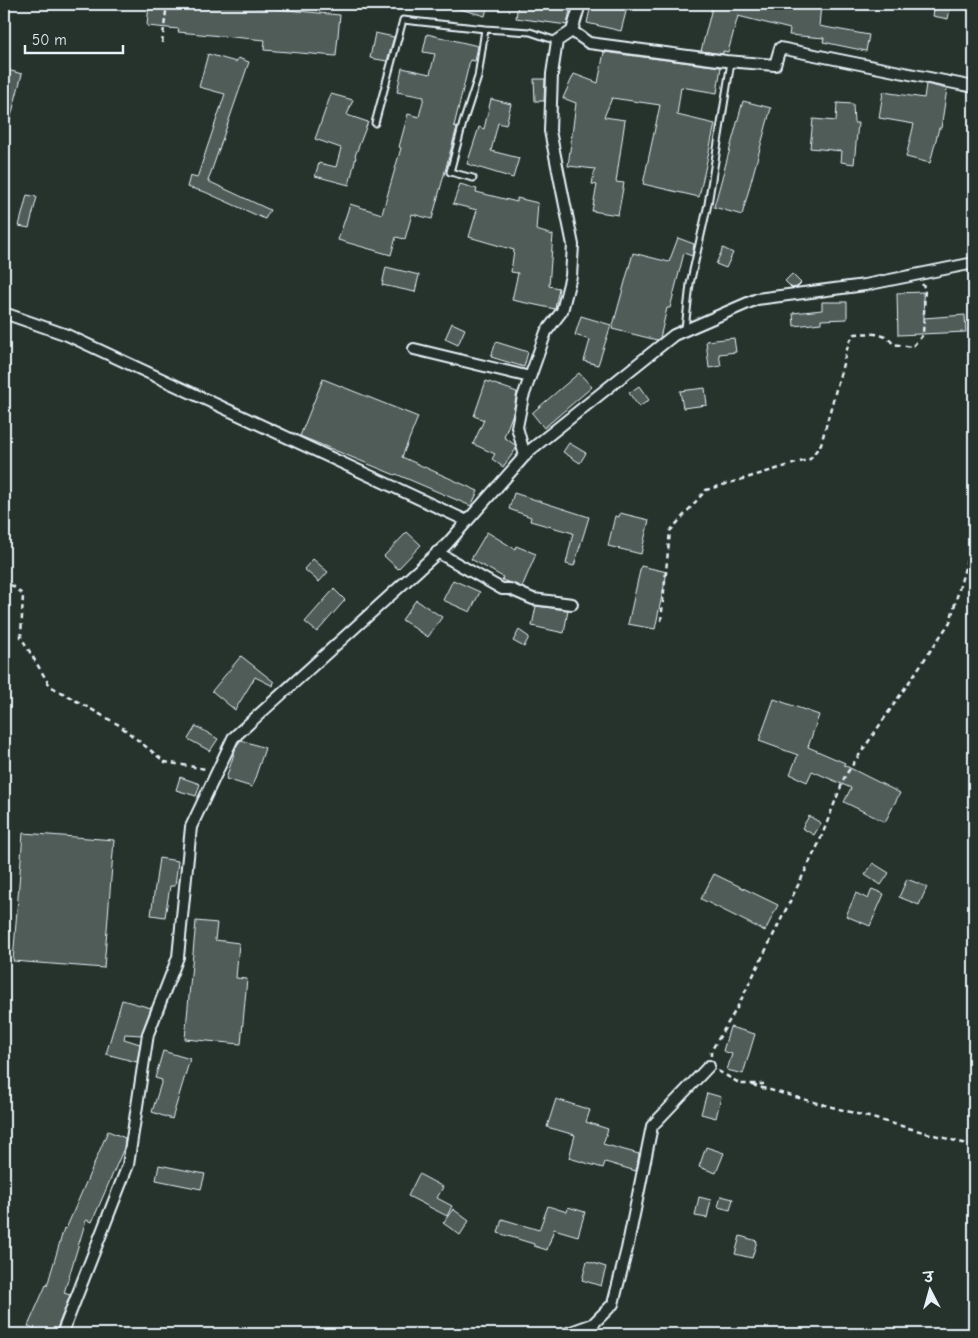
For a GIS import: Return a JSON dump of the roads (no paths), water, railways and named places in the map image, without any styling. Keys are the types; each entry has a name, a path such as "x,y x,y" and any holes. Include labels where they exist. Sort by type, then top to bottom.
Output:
{"street":[{"path":"525,456 517,427 530,377 546,332 562,311 571,276 573,244 550,131 552,74 557,41 572,31 580,4"},
{"path":"572,31 589,43 731,62 775,64 780,48 974,87"},
{"path":"62,1334 128,1164 148,1034 178,957 191,827 232,738 437,552 525,456 674,335 757,299 864,285 974,263"},
{"path":"4,313 67,336 467,521"},
{"path":"414,349 530,377"},
{"path":"437,552 502,589 510,589 533,598 572,604"},
{"path":"565,1334 593,1324 613,1304 627,1249 652,1126 709,1066"}],"lane":[{"path":"375,123 403,20 530,32 557,41"},
{"path":"472,178 450,172 478,77 485,29"},
{"path":"685,331 690,284 708,204 731,62"}]}
